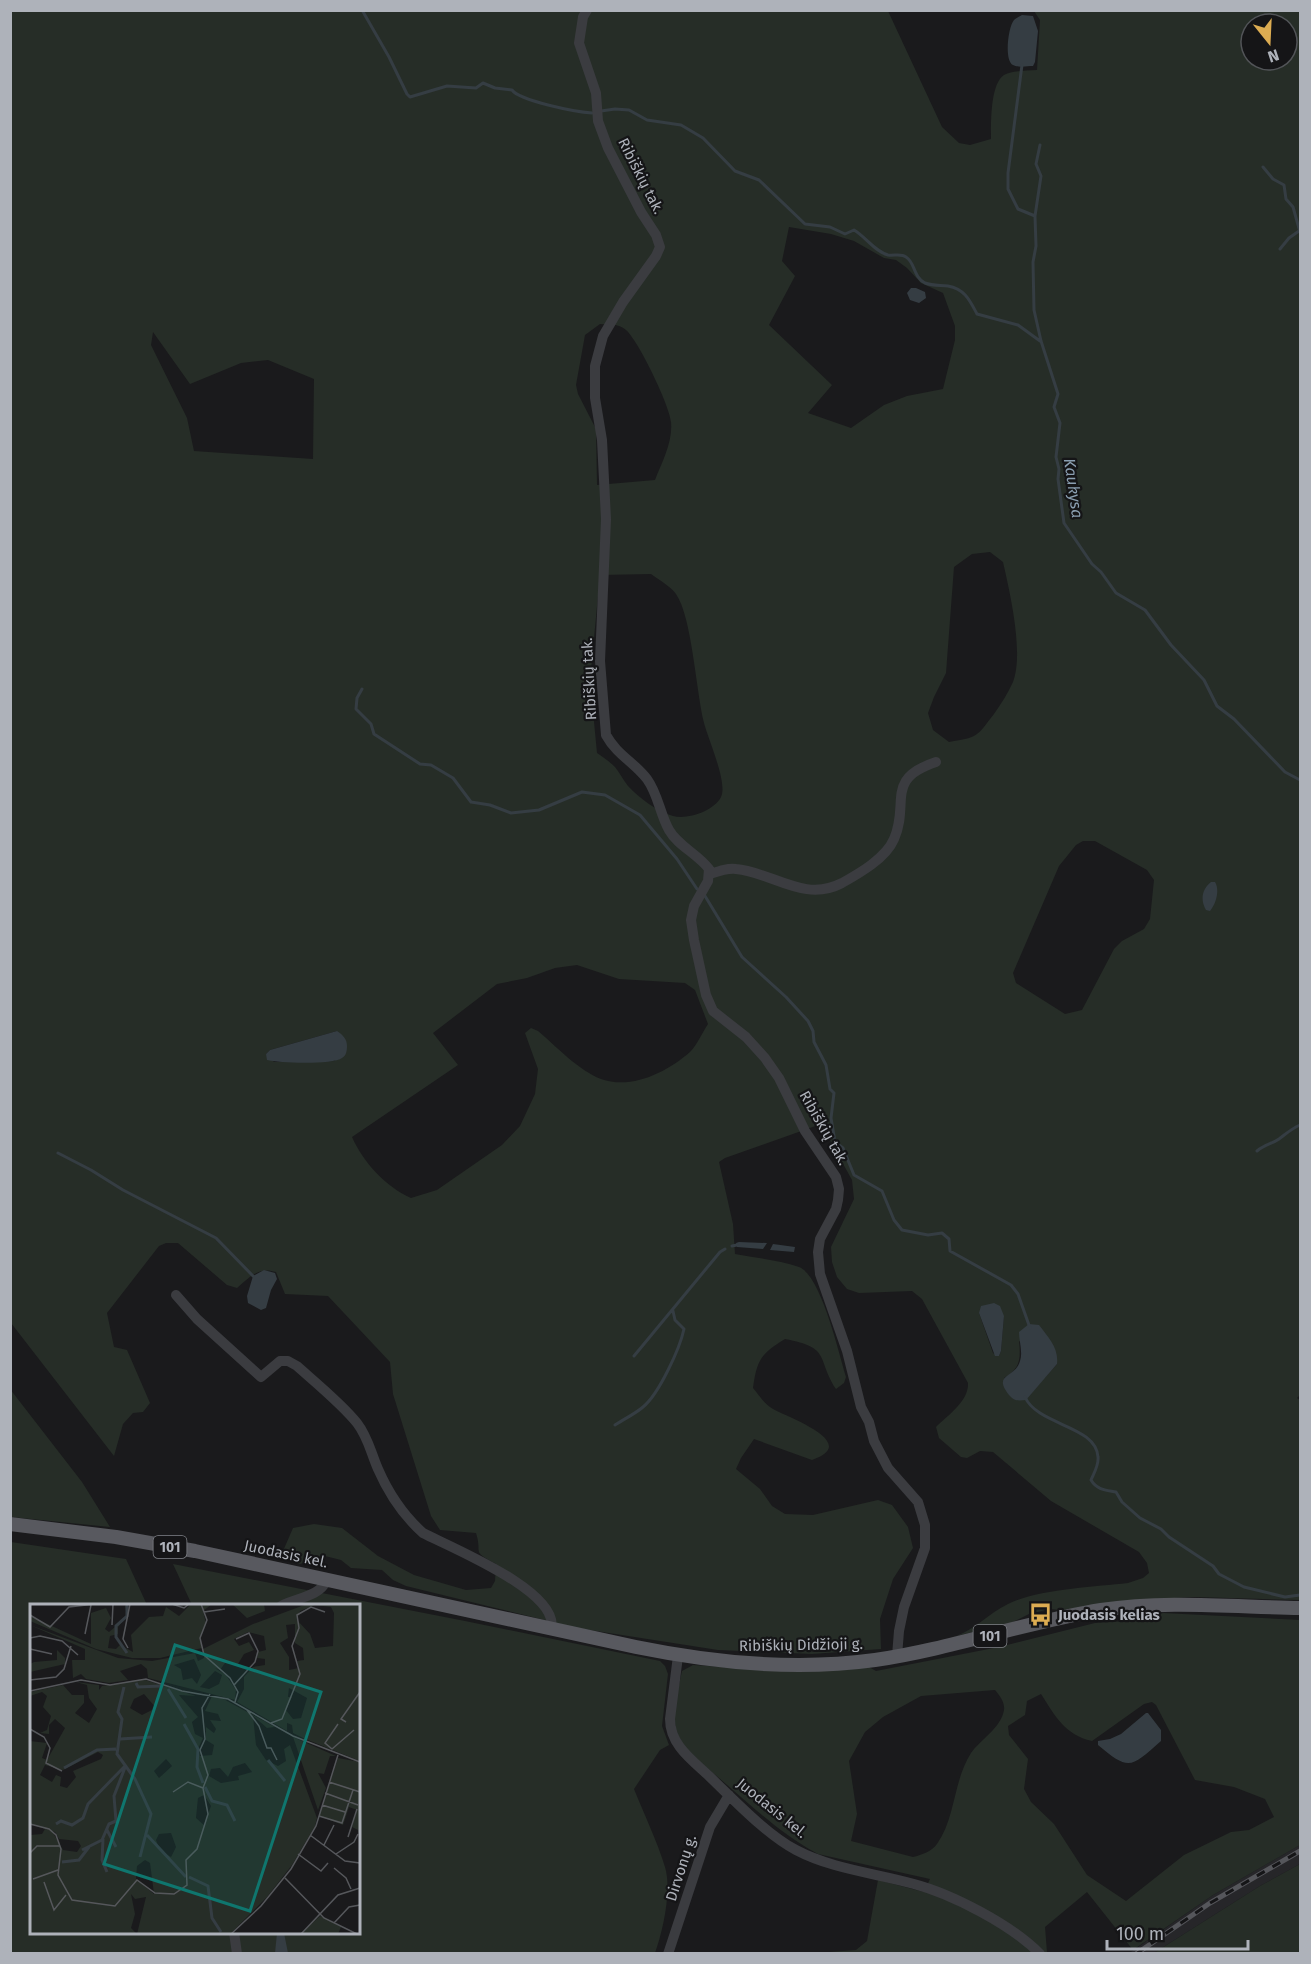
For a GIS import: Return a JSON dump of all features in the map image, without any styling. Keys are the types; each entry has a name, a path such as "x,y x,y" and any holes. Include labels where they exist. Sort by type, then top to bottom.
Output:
{"main road":[{"name":"Juodasis kel.","path":"10,1524 116,1537 195,1551 552,1629"},
{"name":"Ribiškių Didžioji g.","path":"552,1629 678,1656 735,1663 796,1665 863,1661 897,1656 1100,1610 1160,1605 1300,1608"}],"street":[{"name":"Ribiškių tak.","path":"586,10 579,43 596,93 598,121 608,148 640,212 656,235 660,247 603,336 595,366 595,398 602,440 606,519 600,661 606,735 622,756 646,778 657,798 669,831 706,865 710,874 694,906 691,920 706,995 713,1011 746,1037 765,1058 779,1078 804,1131 836,1177 839,1189 838,1200 836,1209 820,1239 818,1252 820,1274 847,1352 861,1407 869,1422 874,1441 888,1468 918,1502 925,1526 925,1548 904,1607 897,1656"},
{"path":"710,874 724,869 738,869 774,881 810,889 827,888 841,883 867,867 887,850 895,839 903,789 915,771 936,762"},
{"path":"176,1295 197,1319 261,1377 280,1361 288,1361 297,1366 357,1422 367,1439 386,1485 416,1527 423,1533 519,1584 549,1612 553,1622 552,1629"},
{"path":"284,1604 316,1593 327,1580"},
{"name":"Juodasis kel.","path":"678,1656 670,1719 676,1744 729,1795 783,1842 794,1850 830,1863 915,1884 959,1901 1018,1936 1040,1953"},
{"name":"Dirvonų g.","path":"668,1953 710,1827 729,1795"},
{"path":"234,1934 237,1953"}],"shaded area":[{"path":"11,11 888,11 942,127 959,143 970,145 991,139 992,105 999,80 1012,72 1037,70 1040,20 1034,11 1300,11 1300,1395 1297,1398 1300,1400 1300,1600 1195,1597 1132,1600 1069,1611 1050,1609 1029,1614 1011,1623 956,1636 1020,1599 1066,1589 1128,1583 1143,1578 1149,1573 1147,1563 1139,1552 1051,1501 993,1452 980,1451 967,1458 961,1457 939,1438 936,1427 961,1402 968,1383 922,1299 912,1291 859,1293 847,1289 837,1277 832,1262 831,1247 854,1199 852,1180 821,1124 719,1162 733,1224 735,1254 799,1267 807,1273 822,1299 846,1377 844,1383 836,1389 821,1356 810,1346 800,1342 785,1339 765,1353 756,1370 753,1388 770,1407 816,1431 829,1446 825,1453 812,1460 754,1439 736,1469 760,1489 772,1506 785,1514 813,1515 878,1500 892,1505 908,1527 913,1548 893,1579 880,1619 881,1649 812,1654 718,1650 577,1628 406,1586 393,1580 382,1570 351,1568 341,1560 325,1556 300,1564 280,1558 293,1528 314,1524 342,1528 378,1556 414,1575 466,1590 491,1588 495,1581 496,1564 480,1554 476,1533 440,1530 431,1516 393,1394 390,1362 328,1296 285,1294 276,1272 270,1271 259,1272 237,1288 227,1285 178,1243 166,1243 159,1246 107,1313 114,1347 127,1350 150,1403 143,1412 133,1413 123,1424 114,1456 11,1323","holes":["789,227 831,234 854,241 884,258 896,260 921,283 943,293 955,326 955,340 943,389 907,396 884,405 851,428 808,413 832,385 769,325 795,276 782,261","600,324 617,325 623,328 638,346 653,374 671,422 669,444 655,480 597,485 596,429 578,394 576,385 585,335","153,332 190,384 241,363 268,360 314,379 313,459 194,451 187,418 151,345","990,552 1003,562 1015,623 1017,655 1013,682 980,732 966,739 949,742 933,730 928,713 946,673 954,567 972,554","651,574 674,591 686,619 704,723 722,782 721,797 718,802 700,813 679,817 655,808 637,795 615,767 597,753 590,680 600,575","1083,841 1095,841 1147,870 1154,880 1150,919 1144,929 1122,941 1114,949 1082,1010 1065,1014 1016,983 1013,973 1059,866 1076,845","577,965 619,979 685,983 695,990 708,1024 693,1049 671,1066 637,1081 625,1082 613,1082 592,1075 538,1031 531,1028 525,1033 538,1069 535,1094 520,1126 502,1145 437,1190 411,1198 393,1187 376,1173 362,1156 352,1137 458,1065 433,1033 497,984 527,978 555,968","337,1031 335,1061 274,1062 266,1054 270,1050","979,1313 1004,1316 999,1356 993,1353","1019,1341 1057,1364 1025,1400 1004,1378 1016,1367 1020,1353"]},
{"path":"1022,15 1033,16 1038,31 1033,66 1020,67 1010,62 1008,44 1010,29 1014,20"},
{"path":"911,288 925,292 926,298 919,303 910,300 907,293"},
{"path":"1211,882 1215,882 1217,893 1216,901 1210,911 1206,910 1203,899 1204,891"},
{"path":"337,1031 344,1037 347,1046 342,1058 328,1062 305,1063 267,1060 266,1054 270,1050"},
{"path":"736,1243 767,1243 763,1249 737,1247"},
{"path":"773,1244 795,1247 794,1252 770,1250"},
{"path":"264,1270 275,1273 277,1279 266,1308 261,1310 248,1303 247,1296 253,1276"},
{"path":"994,1303 1000,1306 1004,1316 999,1356 995,1356 979,1313 981,1306"},
{"path":"1029,1324 1039,1325 1049,1338 1055,1348 1057,1364 1026,1400 1018,1400 1009,1395 1003,1383 1006,1376 1014,1371 1020,1361 1019,1332"},
{"path":"10,1389 82,1482 110,1527 11,1517"},
{"path":"11,1542 126,1559 147,1604 30,1604 30,1934 360,1934 360,1604 192,1604 173,1564 660,1661 665,1666 668,1674 662,1726 669,1745 660,1750 634,1789 658,1847 667,1876 666,1910 655,1953 11,1954"},
{"path":"1163,1613 1300,1620 1300,1845 1213,1895 1133,1950 1087,1892 1045,1927 1047,1953 817,1953 856,1950 867,1941 878,1880 924,1892 930,1879 818,1854 804,1846 766,1819 696,1758 681,1741 676,1727 676,1703 682,1671 693,1665 781,1671 869,1667 876,1671 999,1647 1095,1623 1127,1621","holes":["995,1690 1004,1704 1002,1716 995,1728 971,1753 965,1764 948,1822 935,1846 913,1857 851,1841 857,1814 849,1761 865,1732 883,1717 921,1696","1041,1694 1062,1724 1075,1734 1092,1741 1144,1704 1152,1702 1156,1705 1195,1780 1234,1787 1265,1799 1274,1817 1249,1830 1231,1832 1184,1855 1126,1901 1087,1875 1054,1824 1031,1802 1024,1789 1028,1759 1009,1735 1008,1726 1025,1715 1027,1701"]},
{"path":"1146,1713 1161,1730 1161,1741 1136,1761 1124,1762 1098,1745 1098,1741 1121,1734"},
{"path":"1300,1845 1300,1864 1260,1886 1154,1953 1128,1954 1213,1895"},
{"path":"1300,1864 1300,1953 1154,1953 1260,1886"},
{"path":"277,1934 284,1934 288,1953 275,1953"}],"waterway":[{"path":"362,10 410,97 447,86 476,88 483,83 495,88 512,90 537,102 592,113"},
{"path":"1022,65 1008,189 1018,209 1035,216"},
{"path":"601,111 629,110 647,120 681,125 703,138 735,171 759,180 805,224 830,227 845,234 854,230 883,253 902,255 909,259 918,277 925,283 959,290 966,296 977,314 1018,325 1040,341"},
{"name":"Kaukysa","path":"1040,145 1036,164 1041,176 1035,216 1034,310 1058,394 1054,407 1060,423 1056,457 1064,523 1092,564 1101,572 1116,593 1145,610 1171,645 1204,680 1217,706 1234,719 1285,772 1300,780"},
{"path":"1263,167 1273,179 1284,185 1286,199 1293,207 1300,232"},
{"path":"1280,249 1299,231"},
{"path":"362,689 357,698 356,709 371,724 374,734 420,764 431,765 453,778 471,802 490,805 511,813 539,810 582,792 605,795 640,815 677,859 697,889"},
{"path":"705,896 742,957 786,997 808,1021 813,1031 814,1042 826,1065 830,1089 834,1093 831,1118 835,1142 843,1148 854,1175 882,1191 894,1220 902,1230 928,1235 942,1233 949,1239 950,1251 1011,1285 1018,1294 1030,1328"},
{"path":"1257,1151 1300,1125"},
{"path":"58,1153 216,1238 253,1276"},
{"path":"732,1246 737,1245"},
{"path":"634,1356 720,1252 725,1249"},
{"path":"615,1425 637,1412 649,1401 668,1370 684,1329 675,1320 673,1311"},
{"path":"1025,1397 1032,1407 1042,1414 1088,1438 1095,1446 1098,1457 1091,1480 1099,1488 1116,1492 1122,1502 1140,1518 1161,1529 1169,1537 1213,1566 1219,1574 1244,1587 1285,1597 1300,1595"}],"railway":[{"path":"1136,1954 1210,1903 1300,1851"}],"place":[{"name":"Juodasis kelias","path":"1040,1615"}]}
